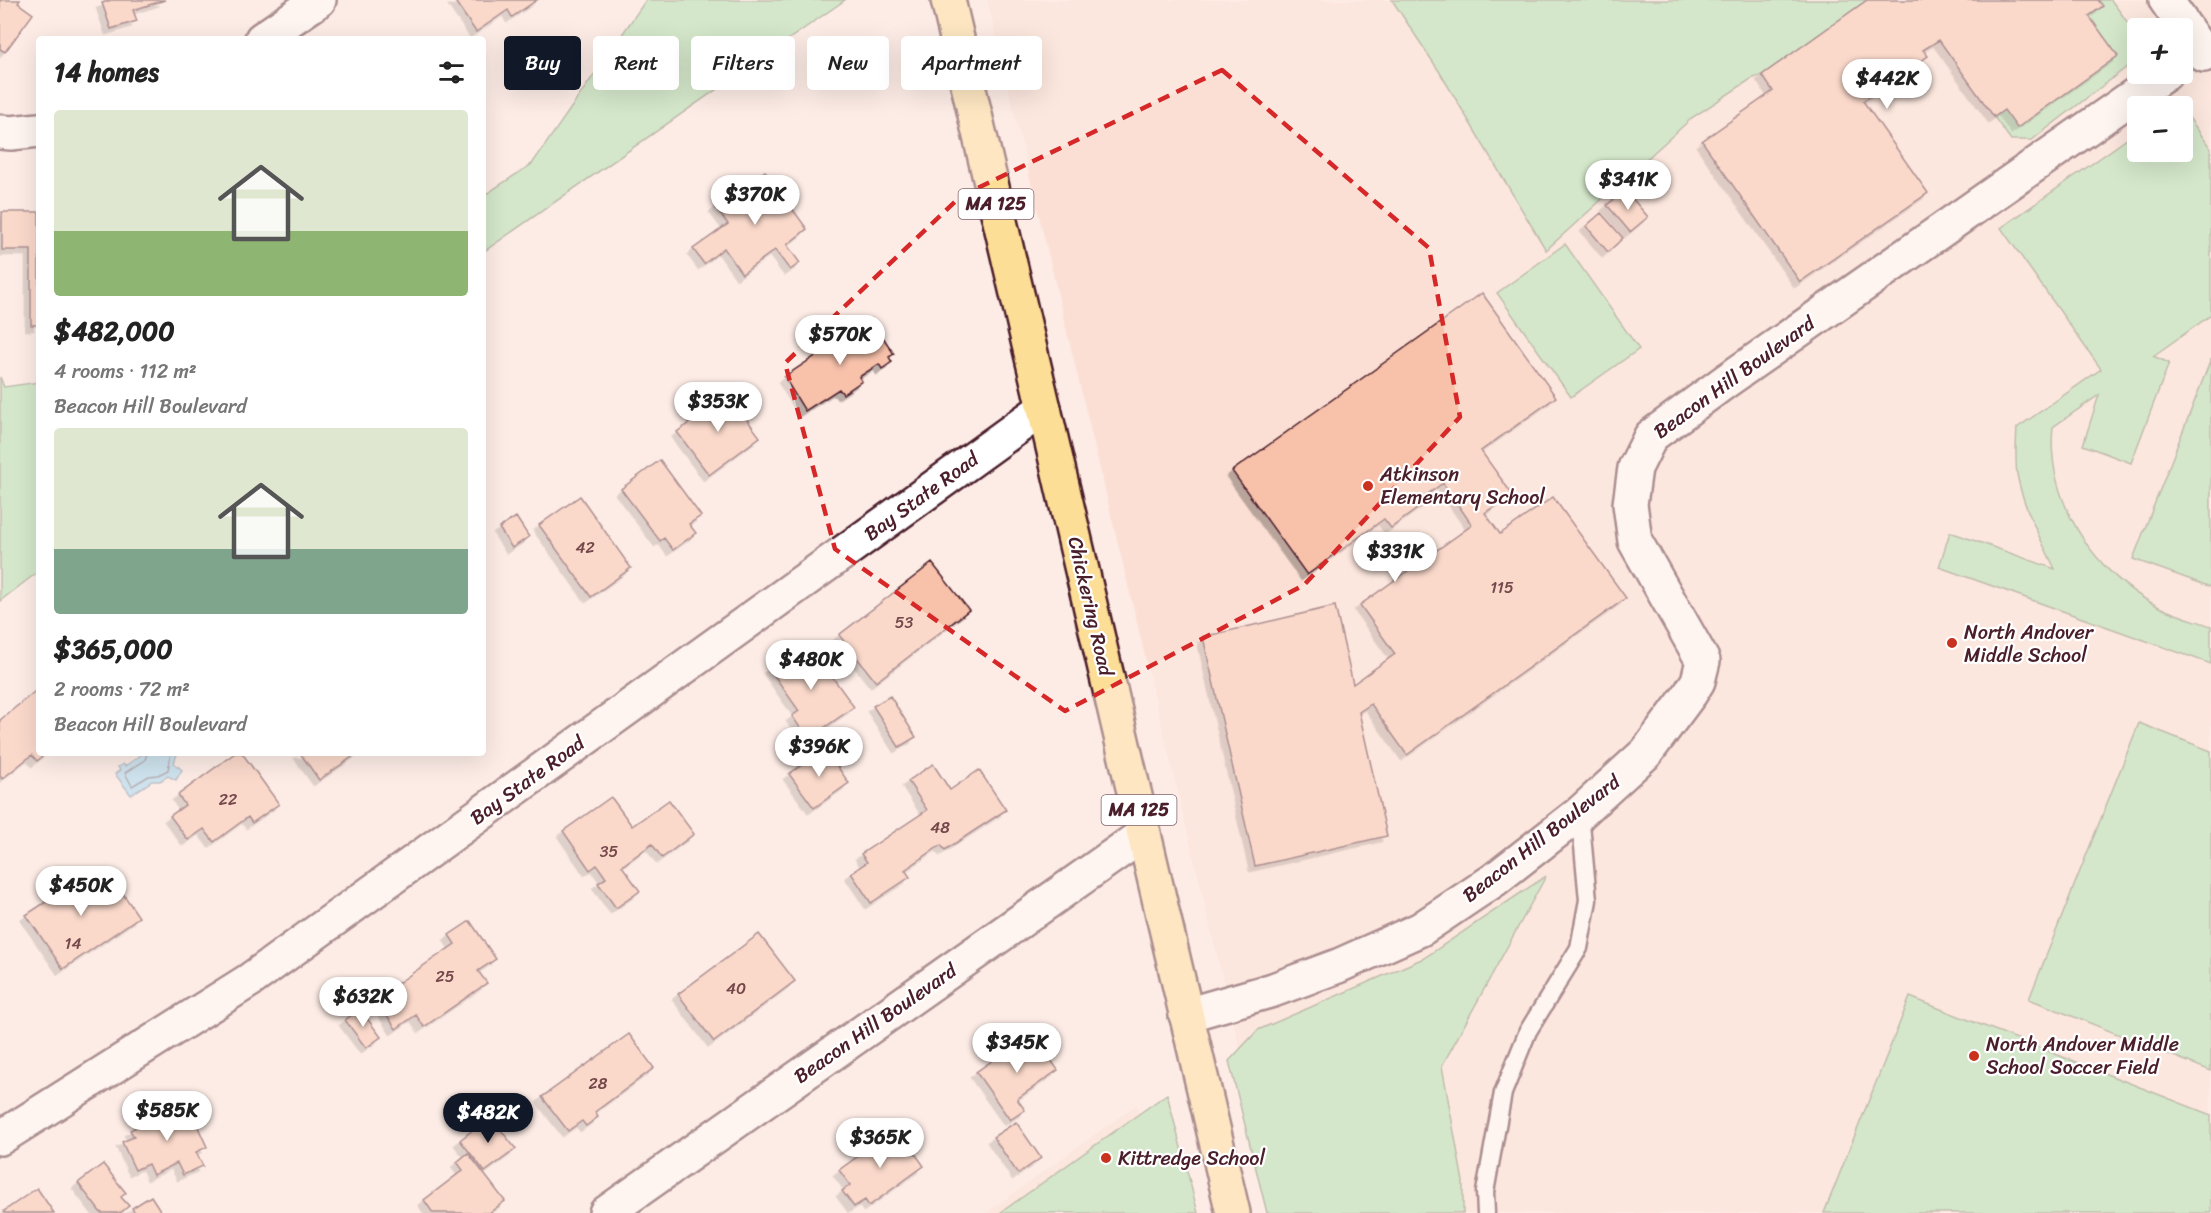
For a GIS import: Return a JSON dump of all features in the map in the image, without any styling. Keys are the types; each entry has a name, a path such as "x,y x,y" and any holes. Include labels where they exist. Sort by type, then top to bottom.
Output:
{"main road":[{"name":"Chickering Road","path":"948,0 1233,1213"}],"street":[{"path":"266,36 319,0"},
{"path":"2166,0 2199,57"},
{"name":"Beacon Hill Boulevard","path":"1186,1015 1273,990 1338,966 1421,929 1494,880 1580,813 1646,753 1698,681 1703,661 1635,541 1630,504 1635,468 1651,436 2151,84"},
{"path":"0,132 36,130"},
{"name":"Bay State Road","path":"0,1138 250,980 1044,408"},
{"name":"Beacon Hill Boulevard","path":"606,1213 1144,834"}],"lane":[{"path":"1486,1213 1485,1192 1503,1093 1528,1031 1579,948 1588,900 1580,813"}],"highlighted area":[{"path":"1222,70 1429,248 1460,417 1304,585 1065,711 835,549 785,363 961,196"}],"shaded area":[{"path":"987,0 2211,0 2211,1213 1279,1213 1009,90 1042,90 1042,36 996,36"},
{"name":"Kittredge School","path":"1137,1104 1165,1213 986,1213"}],"green space":[{"path":"646,0 845,0 793,36 691,36 691,90 716,90 486,250 486,194 532,164 593,76 593,90 679,90 679,36 621,36"},
{"path":"1392,0 1867,0 1762,75 1751,79 1693,117 1546,250 1439,71"},
{"path":"2098,0 2111,0 2127,22 2127,67 2032,140 2011,140 1994,117 2004,110 2089,16 2102,7"},
{"path":"2193,123 2211,149 2211,315 2153,356 2169,363 2131,463 2083,445 2099,395 2053,427 2053,454 2057,481 2066,508 2095,555 2114,576 2136,593 2165,610 2211,626 2211,664 1939,567 1950,532 2055,569 2033,523 2020,487 2016,463 2017,428 2101,369 2001,228 2127,139 2127,162 2193,162"},
{"path":"1565,244 1639,349 1571,397 1497,293"},
{"path":"2211,359 2211,587 2133,559"},
{"path":"0,377 4,387 36,382 36,573 0,601"},
{"path":"2139,723 2211,751 2211,1071 2029,999"},
{"path":"1546,876 1442,1066 1463,1182 1463,1213 1267,1213 1229,1061 1258,1030 1424,958"},
{"name":"North Andover Middle School Soccer Field","path":"1910,997 2211,1115 2211,1213 1824,1213"},
{"name":"Kittredge School","path":"1167,1094 1198,1213 1000,1213"}],"water":[{"path":"140,756 176,756 174,763 182,770 176,780 168,776 160,781 152,781 131,795 115,774 120,770 118,767 123,764 125,766"}],"building":[{"path":"0,0 20,0 18,3 33,14 5,52 0,49"},
{"path":"111,0 165,0 133,10 137,21 111,29 102,3"},
{"path":"454,0 537,0 512,17 508,10 476,32"},
{"path":"1867,0 2098,0 2103,6 2089,16 2118,56 2017,128 2004,110 1994,117 1939,40 1923,50 1928,56 1863,101 1928,193 1800,282 1702,141 1773,91 1762,75"},
{"path":"765,171 807,229 787,245 800,263 790,270 775,250 742,274 724,248 704,264 693,249 728,224 715,207"},
{"path":"1625,190 1648,217 1630,232 1607,205"},
{"path":"2,212 36,212 36,325 31,325 31,250 2,250"},
{"path":"1601,213 1623,238 1608,252 1586,226"},
{"path":"1482,293 1556,397 1481,451 1512,494 1485,513 1500,534 1553,497 1626,598 1407,755 1371,704 1359,712 1387,836 1255,866 1203,637 1335,606 1353,684 1395,654 1360,605 1472,525 1443,483 1425,496 1428,501 1391,528 1384,519 1307,575 1232,471"},
{"path":"871,319 894,354 889,357 892,362 882,369 879,364 859,377 862,381 843,394 839,389 805,411 784,377"},
{"path":"728,394 760,437 709,475 677,432 697,417 694,412 714,397 718,402"},
{"path":"660,460 701,516 689,524 696,533 673,550 664,538 660,541 621,489"},
{"path":"580,496 631,568 591,597 539,525"},
{"path":"516,517 529,537 512,548 499,528"},
{"path":"932,563 969,610 876,682 839,635"},
{"path":"798,648 804,656 813,650 854,707 808,739 792,716 799,711 769,668"},
{"path":"36,690 36,756 43,756 37,761 32,755 2,779 0,776 0,720"},
{"path":"890,696 916,737 899,747 873,706"},
{"path":"825,749 849,783 814,808 789,774"},
{"path":"231,756 244,756 279,804 252,823 248,817 214,842 204,829 188,840 170,816 185,805 178,795"},
{"path":"302,756 354,756 319,780"},
{"path":"933,764 950,790 979,770 1006,810 945,850 941,845 905,870 910,877 871,903 851,873 867,862 861,854 927,810 908,781"},
{"path":"611,797 632,826 669,800 694,834 662,858 652,844 622,866 640,891 616,908 598,883 606,878 597,865 590,870 563,831"},
{"path":"64,872 79,894 109,873 139,917 63,969 26,915 55,896 46,885"},
{"path":"470,921 496,959 478,971 487,983 424,1027 416,1015 396,1029 373,994 392,981 395,985 455,944 449,935"},
{"path":"759,934 795,981 714,1042 678,994"},
{"path":"360,1009 381,1037 366,1048 345,1020"},
{"path":"1032,1033 1058,1070 1017,1099 1025,1110 1010,1120 976,1072"},
{"path":"629,1034 654,1068 595,1112 598,1117 586,1126 582,1121 568,1131 542,1097"},
{"path":"187,1103 207,1147 196,1152 203,1166 183,1175 177,1163 153,1175 148,1164 135,1170 122,1142 134,1137 130,1130"},
{"path":"490,1116 516,1149 485,1172 460,1140"},
{"path":"1016,1122 1041,1158 1018,1174 993,1137"},
{"path":"897,1128 924,1166 869,1206 865,1200 854,1207 842,1191 850,1185 839,1170"},
{"path":"468,1153 505,1201 489,1213 433,1213 424,1200 463,1170 457,1162"},
{"path":"103,1164 126,1193 121,1197 129,1206 120,1213 101,1213 78,1183"},
{"path":"37,1188 54,1213 5,1213 4,1211"},
{"path":"151,1196 162,1213 135,1213 132,1208"}],"place":[{"name":"Atkinson Elementary School","path":"1368,486"},
{"name":"North Andover Middle School","path":"1952,643"},
{"name":"North Andover Middle School Soccer Field","path":"1974,1056"},
{"name":"Kittredge School","path":"1106,1158"}]}
